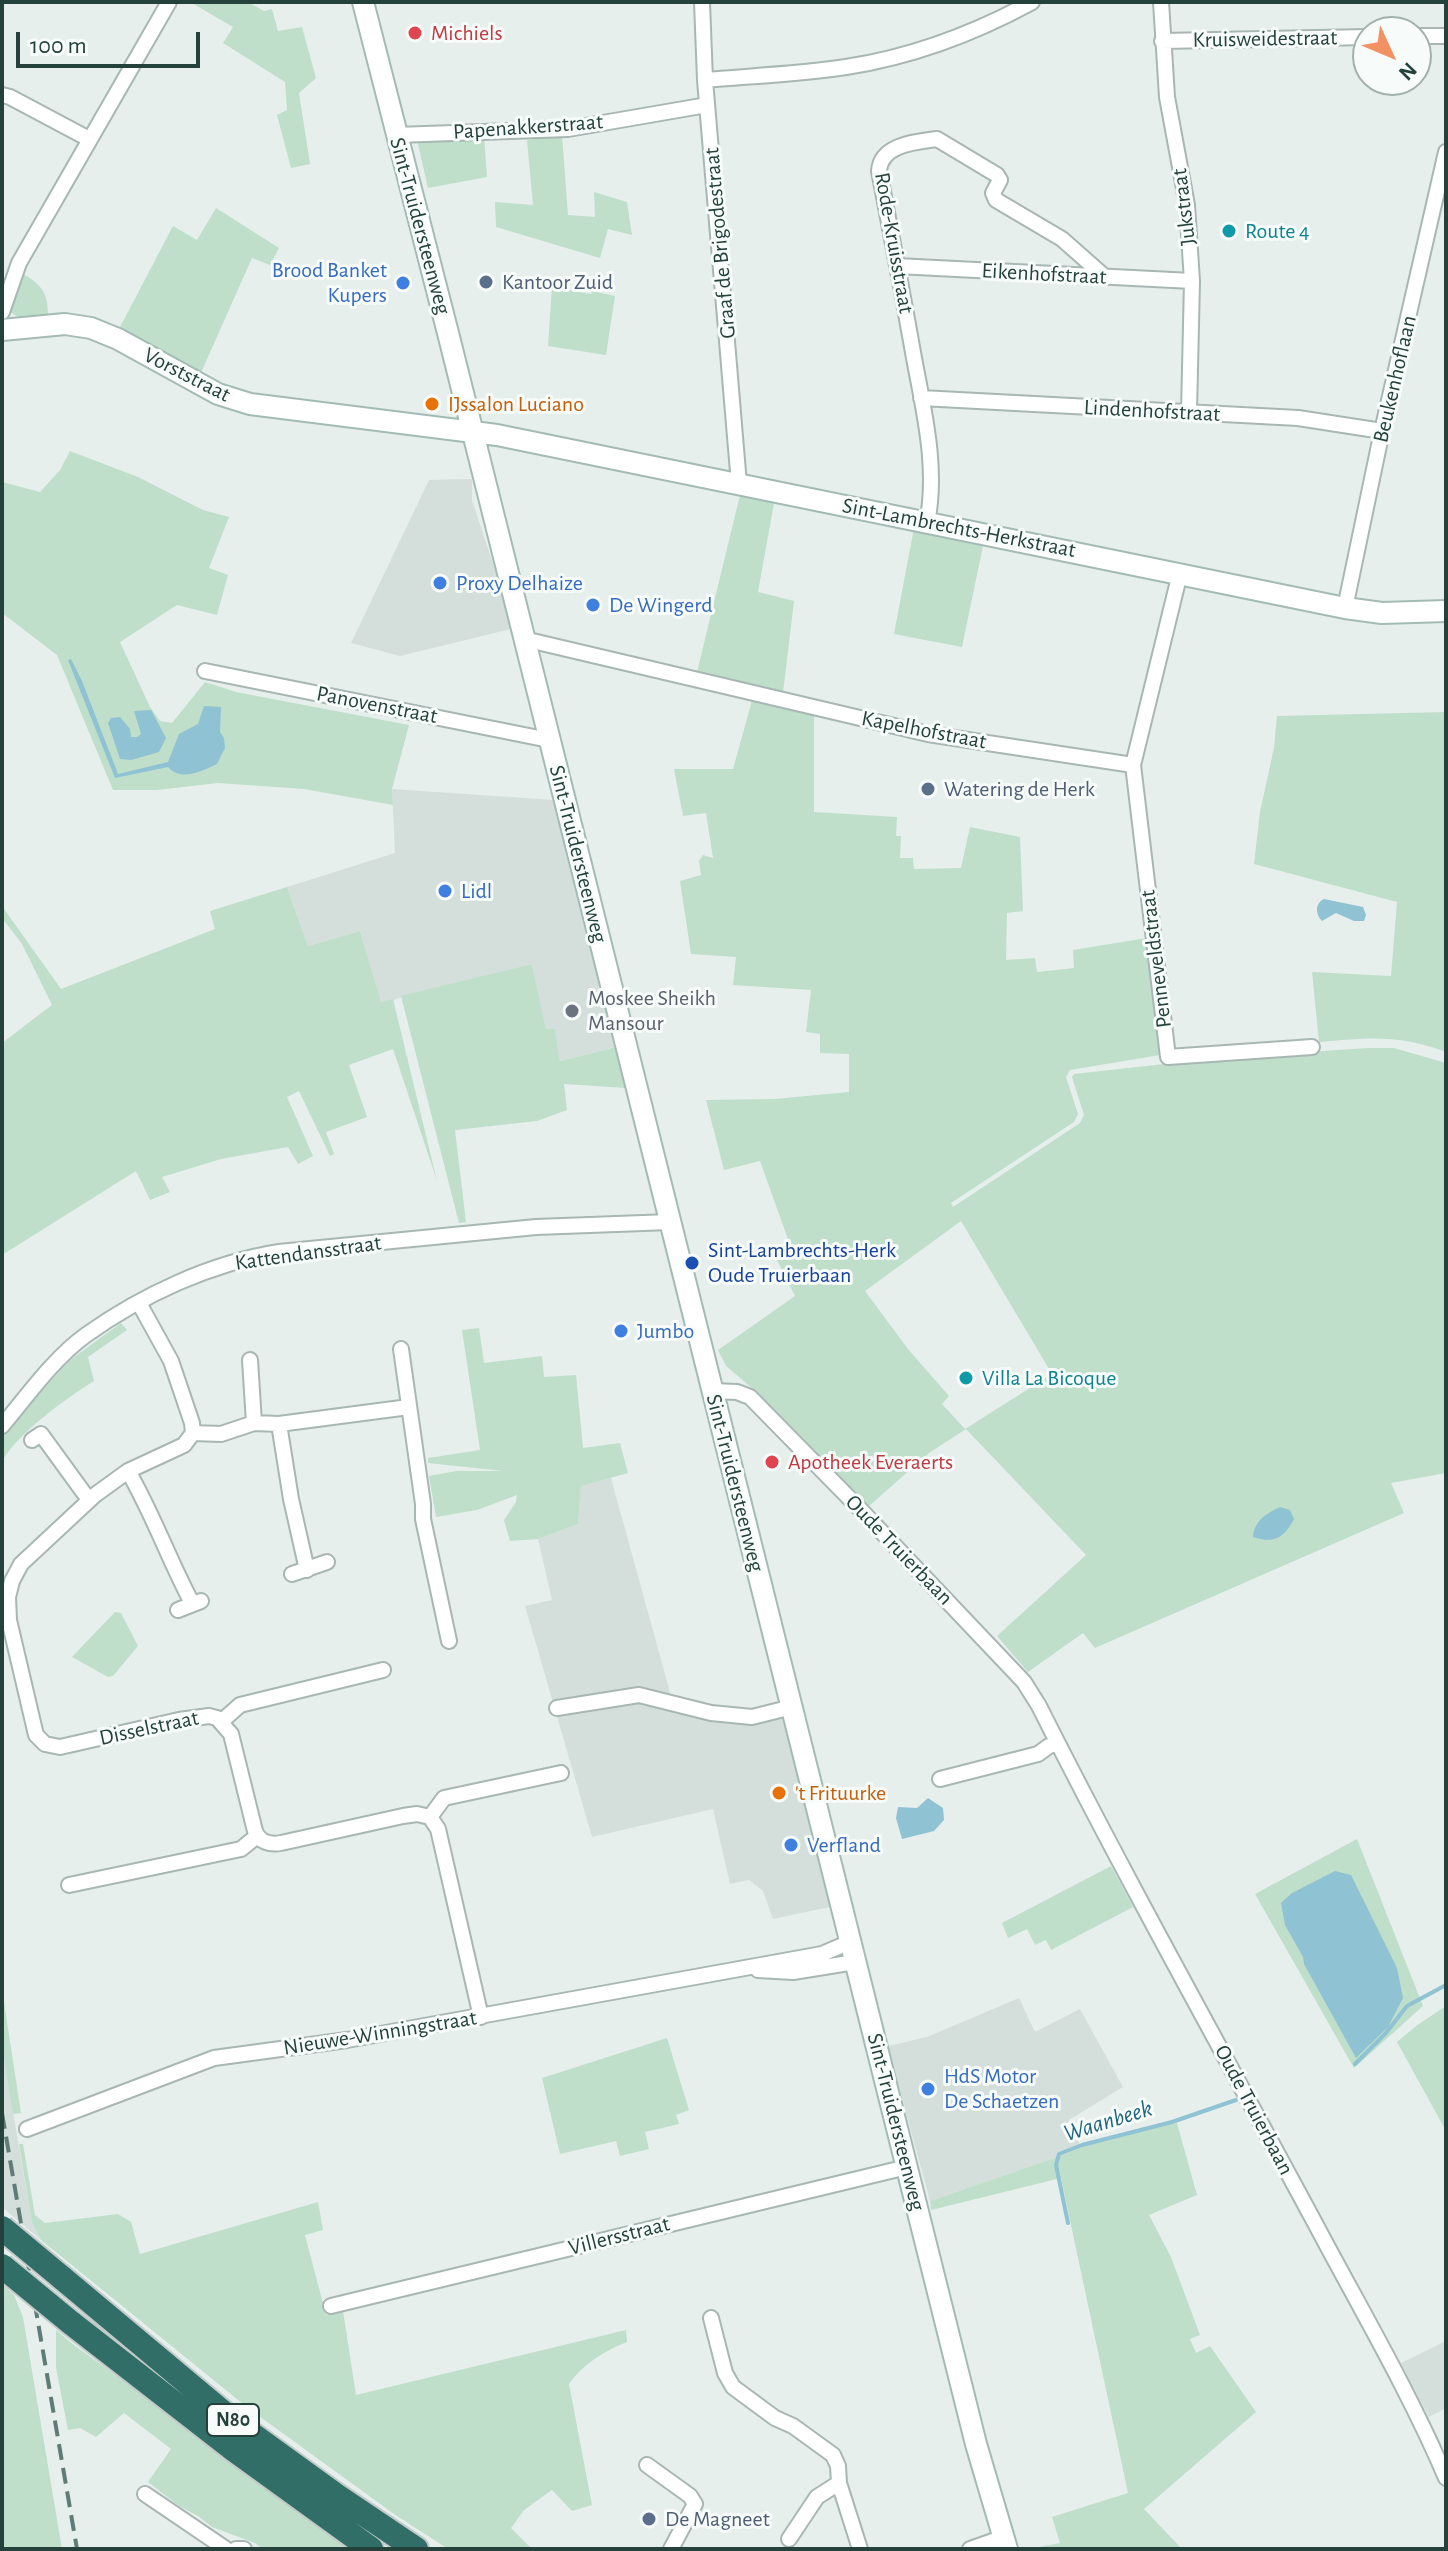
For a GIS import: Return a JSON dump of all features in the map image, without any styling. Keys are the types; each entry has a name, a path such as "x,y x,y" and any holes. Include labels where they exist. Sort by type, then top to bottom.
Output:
{"highway":[{"name":"N80","path":"2,2228 232,2420 416,2549"},
{"name":"N80","path":"2,2266 233,2449 371,2549"}],"main road":[{"name":"Sint-Truidersteenweg","path":"363,2 1000,2544"},
{"name":"Vorststraat","path":"2,330 65,324 91,328 118,339 218,394 250,404 472,432"},
{"name":"Sint-Lambrechts-Herkstraat","path":"472,432 1345,608 1382,613 1446,611"}],"street":[{"path":"2,312 19,263 169,2"},
{"name":"Graaf de Brigodestraat","path":"702,2 705,80 739,484"},
{"path":"705,80 846,67 878,60 944,41 1032,2"},
{"name":"Jukstraat","path":"1161,2 1167,97 1187,205 1192,281 1189,412"},
{"name":"Kruisweidestraat","path":"1162,41 1352,37"},
{"path":"2,95 89,139"},
{"name":"Papenakkerstraat","path":"396,135 568,129 707,105"},
{"name":"Rode-Kruisstraat","path":"927,523 932,497 932,472 879,162 893,149 937,139 993,171 1000,180 993,193 996,200 1062,239 1105,277"},
{"name":"Beukenhoflaan","path":"1345,608 1446,152"},
{"name":"Eikenhofstraat","path":"897,266 1192,281"},
{"name":"Lindenhofstraat","path":"921,398 1298,418 1382,431"},
{"path":"1133,765 1180,573"},
{"name":"Kapelhofstraat","path":"524,639 928,734 1133,765"},
{"name":"Panovenstraat","path":"205,671 549,740"},
{"name":"Penneveldstraat","path":"1133,765 1168,1057 1312,1047"},
{"name":"Kattendansstraat","path":"2,1426 36,1383 84,1336 139,1303 190,1278 243,1258 536,1227 670,1222"},
{"path":"139,1303 171,1361 193,1433 221,1434 254,1423 279,1424 409,1407"},
{"path":"401,1349 423,1519 449,1641"},
{"path":"250,1360 254,1423"},
{"name":"Oude Truierbaan","path":"712,1391 737,1392 750,1397 1019,1676 1039,1706 1140,1903 1422,2425 1446,2478"},
{"path":"279,1424 307,1570"},
{"name":"Disselstraat","path":"193,1433 184,1445 128,1471 89,1500 21,1564 8,1597 9,1620 36,1735 45,1744 60,1747 209,1716 222,1721 231,1734 257,1836"},
{"path":"32,1440 41,1434 89,1500"},
{"path":"128,1471 148,1505 180,1580 197,1602 178,1610"},
{"path":"292,1574 327,1562"},
{"path":"222,1721 240,1705 383,1670"},
{"path":"557,1708 639,1695 711,1713 752,1717 792,1707"},
{"path":"940,1779 1038,1754 1058,1744"},
{"path":"430,1817 444,1798 561,1773"},
{"path":"69,1885 241,1849 257,1836 274,1844 403,1816 417,1814 430,1817 438,1829 481,2017"},
{"name":"Nieuwe-Winningstraat","path":"27,2129 214,2058 481,2017 822,1954 850,1942"},
{"name":"Nieuwe-Winningstraat","path":"741,1969 793,1972 855,1962"},
{"name":"Villersstraat","path":"331,2306 907,2167"},
{"path":"711,2318 725,2373 733,2387 833,2455 860,2549"},
{"path":"647,2465 690,2496 695,2504 671,2549"},
{"path":"789,2539 817,2497 839,2483"},
{"path":"145,2494 226,2549"},
{"path":"970,2549 1000,2544"},
{"path":"236,2549 244,2549"}],"shaded area":[{"path":"472,479 472,500 511,629 400,656 351,643 429,480"},
{"path":"392,789 554,800 616,1047 560,1061 555,1030 546,1030 532,964 381,1003 360,931 308,946 287,887 395,853"},
{"path":"611,1478 671,1696 746,1712 765,1711 781,1701 830,1907 773,1919 763,1891 749,1880 730,1884 713,1809 592,1837 525,1606 552,1600 538,1539 578,1524 581,1485"},
{"path":"1019,1998 1035,2032 1080,2009 1123,2087 1069,2120 1081,2147 930,2201 888,2046 927,2037"},
{"path":"2,2048 32,2223 41,2240 2,2207"},
{"path":"1446,2341 1446,2408 1429,2417 1401,2363"}],"green space":[{"path":"190,2 248,2 264,11 272,9 278,31 302,27 316,78 299,93 310,164 291,168 277,115 287,110 285,82 223,43 233,27"},
{"path":"562,135 568,215 595,217 594,192 627,202 632,235 608,229 600,258 496,227 495,202 533,205 527,140"},
{"path":"484,136 487,177 428,188 417,140"},
{"path":"216,208 279,248 270,265 252,258 200,375 119,329 173,226 197,240"},
{"path":"21,273 42,290 48,316 21,319 10,312"},
{"path":"552,287 615,296 606,355 548,346"},
{"path":"70,451 138,477 203,510 229,517 209,568 228,575 217,615 177,605 120,642 150,707 160,721 172,723 205,682 236,692 409,725 392,789 393,805 304,789 218,783 157,790 113,790 57,655 2,613 2,482 40,492 60,470"},
{"path":"740,495 774,503 758,592 794,601 783,693 697,672"},
{"path":"914,528 984,541 962,647 894,634"},
{"path":"753,697 814,714 814,812 897,817 896,836 901,836 900,858 913,858 914,869 961,868 970,827 1020,837 1023,911 1007,913 1006,960 1035,958 1037,972 1074,968 1073,950 1147,938 1160,1055 1070,1070 1066,1077 1078,1114 1074,1122 951,1203 953,1207 1080,1123 1084,1115 1072,1077 1074,1074 1219,1058 1368,1048 1394,1048 1446,1063 1446,1473 1391,1483 1404,1513 1095,1648 1083,1633 1028,1672 997,1636 1086,1555 966,1429 929,1453 868,1507 760,1395 726,1366 718,1350 795,1296 773,1252 789,1242 760,1161 724,1170 706,1100 774,1099 849,1092 849,1054 820,1053 820,1034 806,1032 811,990 733,985 736,957 691,954 680,881 701,875 699,861 703,855 713,858 706,813 683,816 674,769 733,769","holes":["961,1221 1052,1374 965,1429 942,1404 949,1396 908,1349 865,1291"]},
{"path":"1446,712 1446,1052 1397,1040 1319,1042 1312,972 1391,976 1397,902 1254,864 1277,716"},
{"path":"287,887 308,946 360,931 381,1002 393,999 437,1181 393,1049 349,1065 367,1117 326,1132 334,1154 330,1156 299,1091 287,1097 313,1156 298,1164 288,1147 221,1159 162,1177 170,1192 150,1200 136,1171 2,1255 2,1043 52,1005 22,944 2,918 2,906 61,989 215,929 210,911"},
{"path":"532,964 546,1029 555,1029 560,1061 616,1047 626,1088 564,1084 567,1110 537,1121 455,1130 466,1222 459,1223 401,996"},
{"path":"121,1323 127,1330 88,1357 94,1381 30,1429 2,1462 2,1437 14,1421 70,1360"},
{"path":"479,1328 484,1363 542,1356 544,1377 576,1375 583,1448 620,1443 628,1473 581,1486 578,1524 538,1539 510,1541 504,1520 517,1495 477,1510 436,1517 429,1476 456,1471 503,1471 428,1463 428,1458 480,1450 462,1330"},
{"path":"115,1612 121,1613 138,1646 113,1676 108,1677 72,1657"},
{"path":"1357,1839 1423,2006 1354,2068 1255,1894"},
{"path":"1111,1866 1133,1907 1051,1950 1046,1940 1035,1945 1027,1929 1008,1938 1002,1923"},
{"path":"2,1989 21,2113 13,2114 2,2048"},
{"path":"1446,2006 1446,2131 1397,2042"},
{"path":"667,2038 689,2110 676,2115 679,2124 645,2132 649,2149 620,2156 616,2141 560,2154 542,2078"},
{"path":"1177,2123 1197,2195 1149,2215 1171,2257 1200,2335 1190,2339 1196,2353 1210,2346 1256,2412 1144,2509 1182,2549 1029,2549 1060,2543 1052,2517 1128,2493 1061,2178 931,2210 930,2201 1105,2139"},
{"path":"19,2144 23,2144 35,2215 45,2223 118,2214 131,2222 140,2254 318,2202 323,2230 305,2235 326,2315 343,2311 356,2395 626,2330 627,2342 595,2359 569,2384 592,2505 572,2511 552,2490 524,2510 511,2528 532,2549 448,2549 394,2514 248,2408 41,2240 32,2223"},
{"path":"2,2284 14,2295 23,2317 62,2549 2,2549"},
{"path":"56,2330 356,2549 263,2549 212,2527 148,2482 171,2449 124,2413 96,2437 80,2428 68,2430 56,2368"}],"water":[{"path":"71,659 118,774 168,762 179,734 198,724 204,706 221,707 220,732 225,748 217,764 192,774 179,774 168,767 115,778 68,660"},
{"path":"151,710 166,738 159,752 131,760 120,759 108,723 111,718 120,717 130,729 131,737 137,737 141,734 134,711"},
{"path":"1324,899 1363,907 1366,915 1364,921 1354,921 1336,913 1322,921 1317,909"},
{"path":"1280,1507 1290,1510 1294,1519 1286,1531 1273,1539 1253,1537 1259,1522"},
{"path":"928,1798 943,1808 944,1820 934,1831 902,1839 896,1818 898,1807 917,1808"},
{"path":"1335,1871 1351,1875 1397,1968 1403,1998 1388,2027 1356,2058 1285,1925 1281,1903 1292,1893"}],"waterway":[{"name":"Waanbeek","path":"1355,2064 1407,2006 1446,1985"},
{"name":"Waanbeek","path":"1068,2223 1056,2165 1059,2154 1236,2100"}],"railway":[{"path":"2,2113 77,2549"}],"place":[{"name":"Michiels","path":"415,33"},
{"name":"Route 4","path":"1229,231"},
{"name":"Kantoor Zuid","path":"486,282"},
{"name":"Brood Banket Kupers","path":"403,283"},
{"name":"IJssalon Luciano","path":"432,404"},
{"name":"Proxy Delhaize","path":"440,583"},
{"name":"De Wingerd","path":"593,605"},
{"name":"Watering de Herk","path":"928,789"},
{"name":"Lidl","path":"445,891"},
{"name":"Moskee Sheikh Mansour","path":"572,1011"},
{"name":"Sint-Lambrechts-Herk Oude Truierbaan","path":"692,1263"},
{"name":"Jumbo","path":"621,1331"},
{"name":"Villa La Bicoque","path":"966,1378"},
{"name":"Apotheek Everaerts","path":"772,1462"},
{"name":"'t Frituurke","path":"779,1793"},
{"name":"Verfland","path":"791,1845"},
{"name":"HdS Motor De Schaetzen","path":"928,2089"},
{"name":"De Magneet","path":"649,2519"}]}
